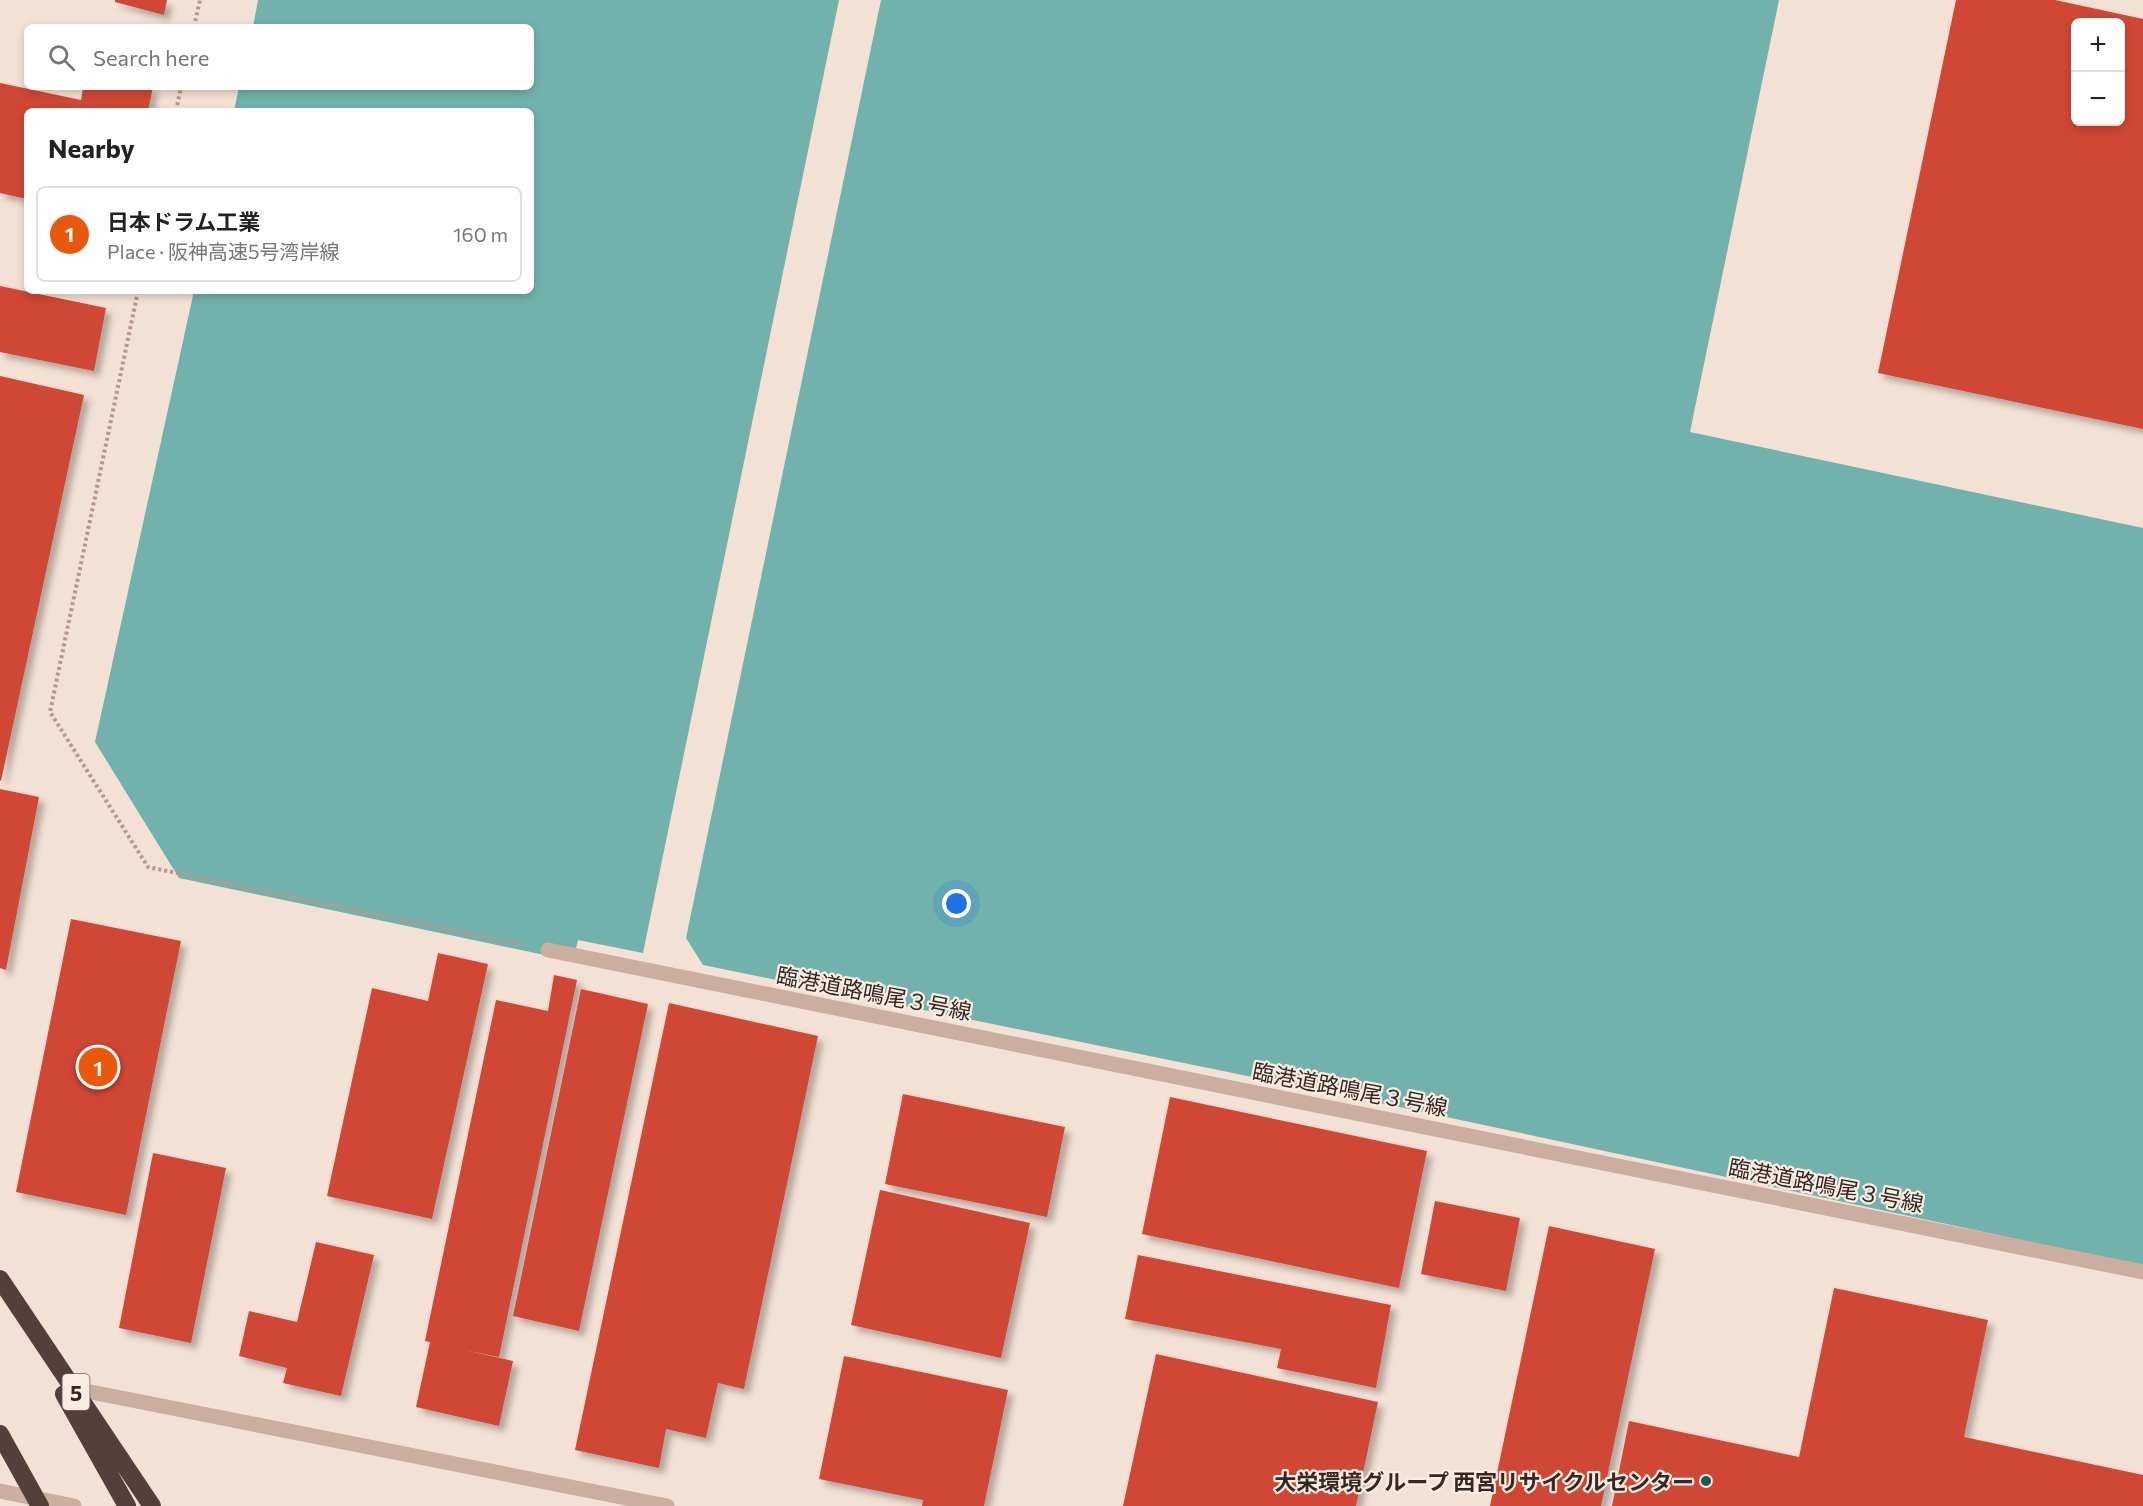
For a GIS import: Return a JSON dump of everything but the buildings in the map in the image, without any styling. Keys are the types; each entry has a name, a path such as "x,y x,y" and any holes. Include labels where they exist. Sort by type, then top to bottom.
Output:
{"highway":[{"name":"5","path":"0,1279 127,1506"},
{"name":"5","path":"0,1279 152,1506"},
{"path":"0,1434 40,1506"}],"street":[{"name":"臨港道路鳴尾３号線","path":"548,950 2143,1272"},
{"path":"91,1392 667,1506"},
{"path":"0,1491 74,1506"}],"path":[{"path":"195,24 200,0"},
{"path":"177,108 180,90"},
{"path":"137,294 50,712 148,867 548,950"}],"water":[{"path":"258,0 839,0 643,953 578,940 573,961 179,878 95,742 193,294 534,294 534,108 235,108 238,90 534,90 534,24 254,24"},
{"path":"881,0 1779,0 1690,432 2143,528 2143,1266 1404,1108 703,965 686,938"}],"place":[{"name":"日本ドラム工業","path":"98,1067"},
{"name":"大栄環境グループ 西宮リサイクルセンター","path":"1706,1481"}]}
